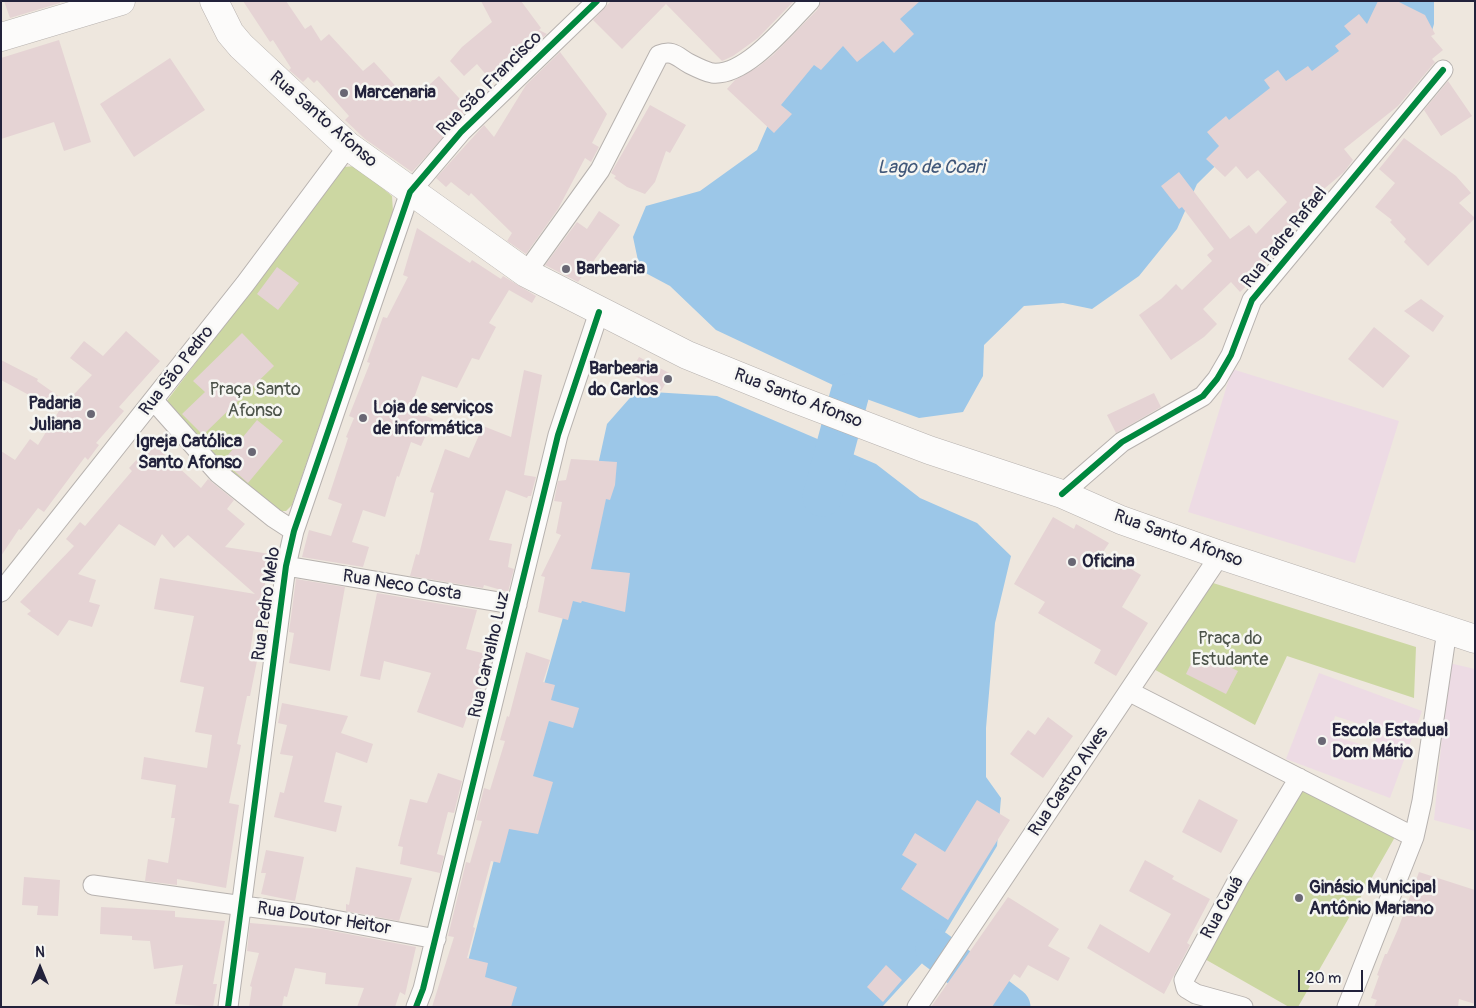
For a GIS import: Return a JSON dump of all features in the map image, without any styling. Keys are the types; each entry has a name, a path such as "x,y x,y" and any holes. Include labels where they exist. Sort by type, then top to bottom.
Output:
{"main road":[{"path":"1,37 121,1"},
{"name":"Rua Santo Afonso","path":"214,1 230,34 241,46 348,146 526,274 599,312 687,355 929,450 1062,494 1121,520 1220,555 1475,639"}],"street":[{"name":"Rua São Francisco","path":"410,192 461,132 597,1"},
{"path":"526,274 600,170 659,56 666,53 674,53 690,64 712,73 727,71 750,61 810,1"},
{"name":"Rua Padre Rafael","path":"1062,494 1122,442 1203,396 1218,379 1231,355 1252,300 1443,70"},
{"name":"Rua São Pedro","path":"1,592 245,284 348,146"},
{"name":"Rua Pedro Melo","path":"228,1007 286,566 294,530 410,192"},
{"name":"Rua Carvalho Luz","path":"416,1007 423,989 436,939 558,435 599,312"},
{"path":"154,400 218,473 274,518 294,530"},
{"name":"Rua Castro Alves","path":"917,1007 1130,692 1220,555"},
{"name":"Rua Neco Costa","path":"286,566 517,605"},
{"path":"1347,1007 1414,837 1422,801 1447,630"},
{"path":"1130,692 1414,837"},
{"name":"Rua Cauá","path":"1243,1007 1196,994 1186,988 1184,980 1239,878 1299,778"},
{"name":"Rua Doutor Heitor","path":"93,885 308,915 436,939"}],"shaded area":[{"path":"1232,369 1399,421 1355,563 1188,512"},
{"path":"1449,663 1475,669 1475,831 1434,820"},
{"name":"Escola Estadual Dom Mário","path":"1319,673 1422,711 1390,798 1286,759","holes":["1335,716 1379,730 1373,748 1330,735"]}],"green space":[{"name":"Praça Santo Afonso","path":"356,166 392,196 393,212 292,505 286,511 276,511 222,470 166,402 344,167"},
{"name":"Praça do Estudante","path":"1213,583 1416,647 1414,698 1287,656 1255,725 1150,667"},
{"name":"Ginásio Municipal Antônio Mariano","path":"1302,785 1395,837 1298,1007 1289,1007 1203,958"}],"water":[{"name":"Lago de Coari","path":"825,1 1434,1 1434,24 1425,54 1300,82 1197,184 1177,229 1139,276 1092,309 1063,303 1024,306 984,345 983,376 963,412 919,418 850,393 716,330 670,286 640,270 633,237 646,206 700,191 757,150 794,65"},
{"path":"636,391 717,396 876,464 920,498 977,523 1011,556 995,623 986,728 986,777 1001,798 997,846 935,949 883,1006 445,1007 466,969 495,856 570,593 607,424"}],"building":[{"path":"4,1 60,1 60,3 10,18"},
{"path":"243,1 286,1 305,29 311,25 321,41 329,34 363,71 374,62 410,102 439,76 469,109 412,172 365,139 345,120 349,116 317,80 314,83 308,77 303,82 289,70 291,68 273,40 270,42"},
{"path":"481,1 521,1 541,28 539,30 547,34 493,83 477,64 464,76 450,61 462,47 492,22"},
{"path":"611,1 794,1 758,38 733,56 722,61 666,4 622,49 593,20"},
{"path":"821,1 920,1 900,19 914,34 894,53 883,41 857,62 843,46 821,70 814,65 781,105 792,114 774,133 727,89 735,80 758,67 773,55 818,9"},
{"path":"1378,1 1397,1 1425,15 1435,34 1431,36 1443,50 1432,59 1435,62 1398,106 1344,149 1353,160 1344,172 1318,194 1321,198 1282,238 1286,242 1256,273 1257,276 1240,292 1231,282 1203,309 1217,324 1204,337 1171,360 1139,315 1161,299 1176,284 1182,290 1212,261 1207,255 1214,249 1182,207 1179,209 1161,186 1179,172 1230,239 1249,225 1256,234 1287,202 1258,170 1247,179 1236,166 1225,177 1206,159 1219,146 1207,132 1226,116 1229,120 1270,88 1264,80 1278,70 1286,81 1308,66 1312,71 1339,51 1335,46 1351,34 1344,26 1359,14 1367,24"},
{"path":"59,40 91,142 64,151 54,122 1,139 1,58"},
{"path":"560,52 607,114 592,143 599,147 591,162 585,158 558,209 526,254 507,241 512,233 471,193 469,196 451,182 446,187 436,178 484,125 494,137 526,85"},
{"path":"170,58 205,110 134,157 100,104"},
{"path":"1448,81 1472,116 1441,136 1424,110"},
{"path":"650,105 686,125 670,153 666,151 655,182 645,194 627,187 614,178 616,176 611,173"},
{"path":"1404,138 1456,176 1471,193 1459,203 1475,218 1428,266 1404,242 1406,239 1390,222 1392,220 1375,207 1395,183 1379,169"},
{"path":"599,211 620,225 578,282 545,265 577,222 587,229"},
{"path":"417,228 470,263 472,260 501,279 503,276 536,296 532,303 509,290 489,323 496,327 479,360 472,358 457,388 422,376 410,409 433,419 421,446 411,442 399,477 397,476 385,517 363,510 352,542 369,547 363,567 302,557 309,530 331,536 342,504 328,499 348,438 346,437 354,418 349,416 370,363 367,362 383,317 387,318 408,277 403,275"},
{"path":"277,267 299,283 278,310 257,294"},
{"path":"1421,299 1444,316 1433,332 1404,311"},
{"path":"1374,327 1410,356 1383,388 1348,359"},
{"path":"126,331 160,361 119,407 124,411 96,443 99,445 88,460 85,457 44,512 38,508 21,530 19,529 1,556 1,451 15,460 30,439 38,445 59,411 1,380 1,360 38,379 37,381 67,402 92,375 70,358 84,341 103,356"},
{"path":"242,333 274,366 203,435 182,414 205,392 193,381"},
{"path":"639,357 671,374 661,391 630,373"},
{"path":"524,370 542,375 524,475 536,477 531,496 527,498 506,490 489,540 512,544 508,567 514,569 508,592 484,585 483,588 410,576 416,554 419,555 434,493 430,492 445,449 469,458 483,426 511,437"},
{"path":"1154,393 1161,407 1116,433 1107,415"},
{"name":"Igreja Católica Santo Afonso","path":"257,420 283,441 248,483 223,461"},
{"path":"152,443 201,488 208,479 234,500 227,509 245,524 225,547 270,554 258,627 254,626 249,659 257,661 250,696 247,696 237,744 241,745 229,803 239,805 226,888 177,879 177,885 145,881 148,859 168,863 175,818 171,818 176,785 141,779 144,757 207,768 212,735 195,732 204,687 180,682 194,616 154,609 160,578 255,594 188,535 174,548 162,534 155,546 119,524 78,574 96,580 89,602 100,605 92,627 69,620 58,636 27,614 31,611 20,602 74,546 66,539 80,522 85,526 132,471 129,468"},
{"path":"571,459 617,462 615,485 610,500 606,499 591,569 630,573 625,612 582,601 581,603 573,601 568,620 538,612 545,577 541,576 561,535 556,533 562,502 554,501 558,481 566,480"},
{"path":"1053,517 1074,529 1076,524 1109,543 1103,552 1141,575 1122,607 1148,623 1116,676 1094,663 1101,650 1038,613 1045,602 1014,584"},
{"path":"296,579 345,587 330,671 289,663 294,633 289,632"},
{"path":"377,593 477,610 466,649 486,654 478,684 482,686 474,710 470,708 463,728 417,712 431,673 384,661 380,680 360,676"},
{"path":"1197,651 1238,671 1226,694 1186,674"},
{"path":"526,652 550,660 543,682 555,685 551,700 579,708 573,728 549,721 533,776 553,782 538,834 509,829 500,863 491,861 473,927 475,928 467,958 488,963 485,977 517,987 511,1007 432,1007 454,937 448,936 466,862 470,863 482,821 476,820 484,788 490,790 505,741 500,740 507,716 509,717"},
{"path":"282,703 348,716 341,733 373,744 367,763 336,752 324,802 342,806 336,832 274,817 280,792 284,793 293,756 280,754 287,725 278,723"},
{"path":"1048,717 1073,736 1043,778 1010,754 1028,730 1035,735"},
{"path":"438,773 462,781 454,813 448,812 437,854 444,856 440,873 400,864 403,847 398,846 410,799 427,803"},
{"path":"1199,799 1238,820 1221,853 1182,832"},
{"path":"977,800 1010,820 948,920 901,889 917,864 902,855 915,833 945,852"},
{"path":"266,850 304,857 295,901 261,894 266,873 261,873"},
{"path":"1145,860 1174,876 1172,879 1210,899 1187,943 1190,945 1164,994 1087,948 1100,924 1149,953 1171,914 1129,891"},
{"path":"356,867 412,878 399,921 346,911 346,904 349,905"},
{"path":"1419,872 1475,890 1475,1004 1459,999 1458,1007 1374,1007 1377,1000 1371,998 1379,976 1377,975 1398,929"},
{"path":"24,877 60,880 58,916 37,915 38,906 22,905"},
{"path":"1008,897 1059,929 1048,946 1070,958 1058,981 1028,965 1020,978 1014,974 992,1007 931,1007"},
{"path":"101,907 175,911 175,917 225,921 213,984 217,984 213,1007 175,1004 183,965 154,969 150,941 132,940 132,936 100,934"},
{"path":"250,923 322,929 416,947 405,995 400,992 395,1007 357,1007 364,988 325,984 326,973 295,968 287,997 284,996 282,1007 249,1007 252,987 250,986 259,953 247,951"},
{"path":"886,965 902,980 883,1002 867,987"}],"waterway":[{"path":"822,497 850,393"},
{"path":"935,949 1011,1007"}],"cycle path":[{"path":"228,1007 286,566 294,531 410,192 461,132 597,1"},
{"path":"1062,494 1122,442 1203,396 1217,379 1231,355 1252,300 1443,70"},
{"path":"416,1007 423,989 558,435 599,312"}],"place":[{"name":"Marcenaria","path":"344,93"},
{"name":"Barbearia","path":"566,269"},
{"name":"Barbearia do Carlos","path":"668,379"},
{"name":"Padaria Juliana","path":"91,414"},
{"name":"Loja de serviços de informática","path":"363,418"},
{"name":"Igreja Católica Santo Afonso","path":"252,452"},
{"name":"Oficina","path":"1072,562"},
{"name":"Escola Estadual Dom Mário","path":"1322,741"},
{"name":"Ginásio Municipal Antônio Mariano","path":"1299,898"}]}
